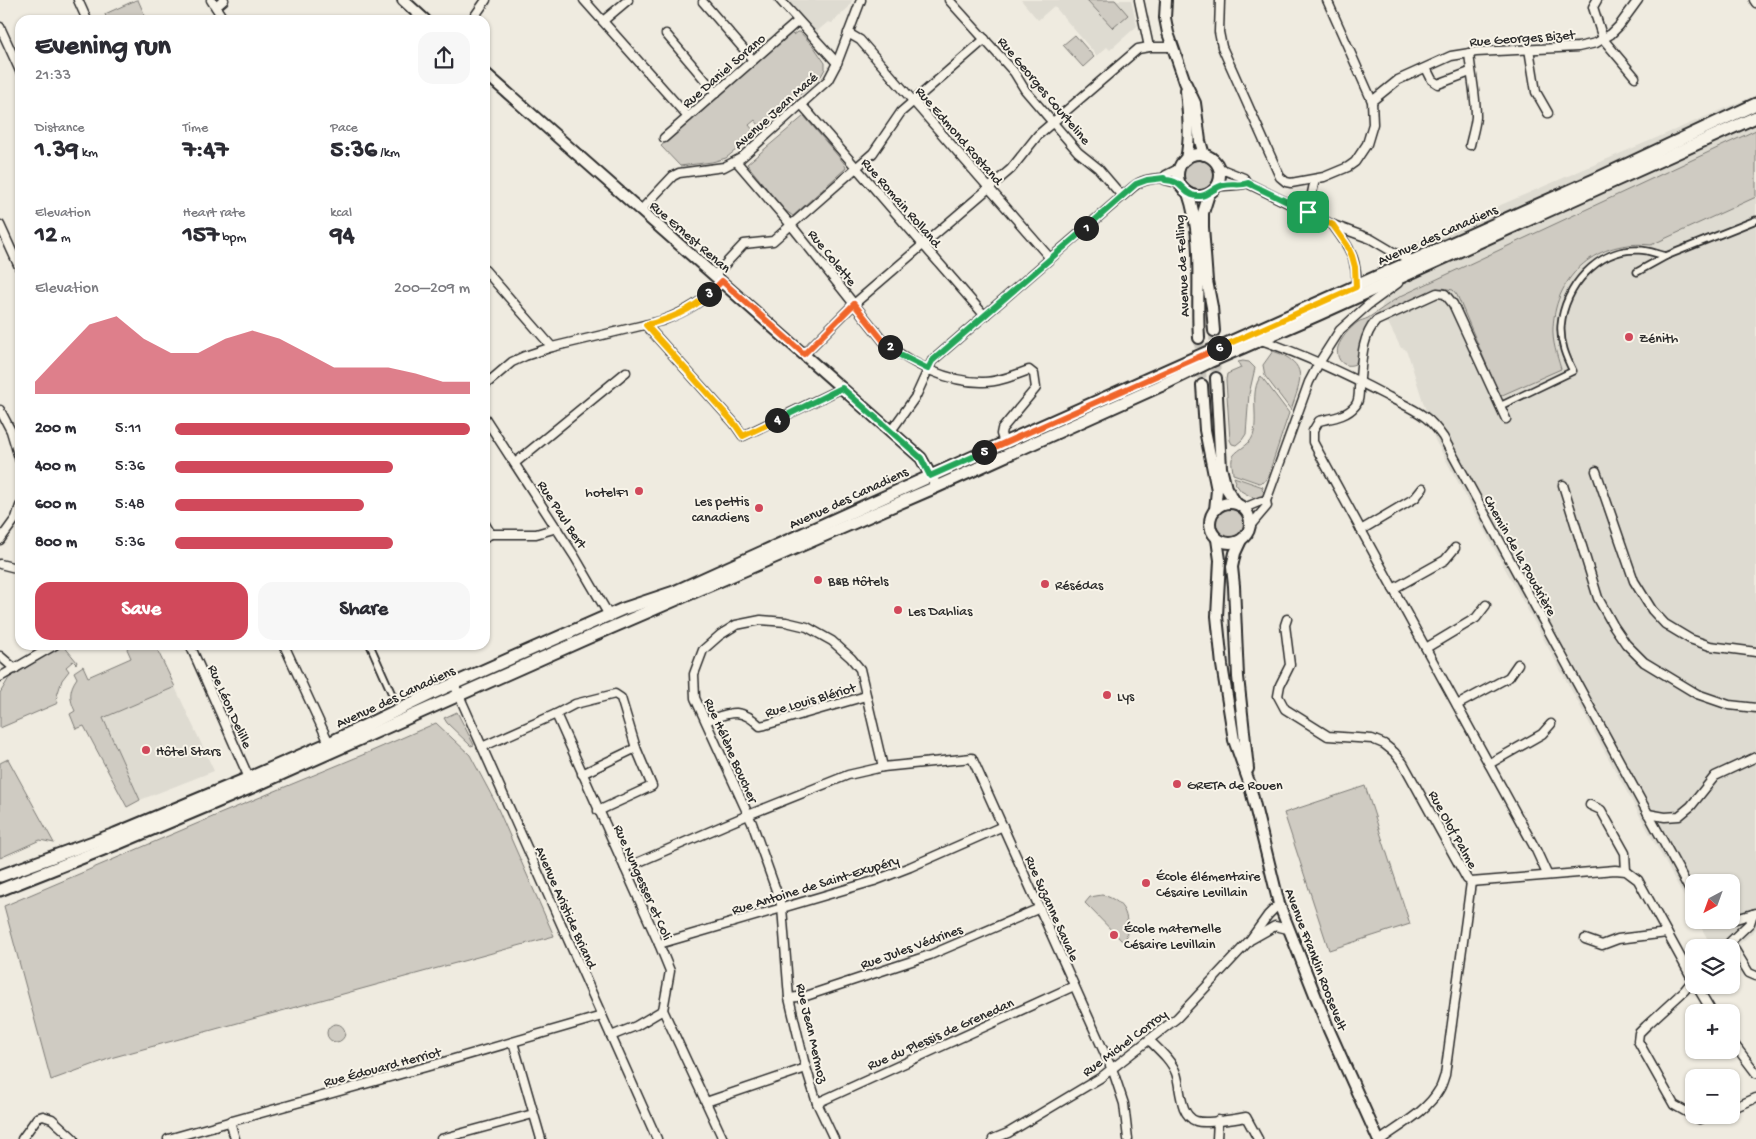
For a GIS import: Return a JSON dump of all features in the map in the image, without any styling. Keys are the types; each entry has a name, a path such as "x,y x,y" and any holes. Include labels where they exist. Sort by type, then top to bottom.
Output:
{"main road":[{"name":"Avenue des Canadiens","path":"0,890 119,843 252,787 609,616 674,592 870,505 930,476 1596,179 1756,104"},
{"name":"Avenue des Canadiens","path":"0,876 115,834 456,690 614,626 936,487 1209,362 1756,117"}],"street":[{"path":"78,0 85,15"},
{"path":"221,15 214,4 224,0"},
{"path":"403,0 420,15"},
{"path":"476,15 486,0"},
{"path":"584,0 688,117"},
{"path":"603,22 628,0"},
{"path":"780,0 836,63"},
{"name":"Avenue Jean Macé","path":"640,211 673,176 679,173 724,167 736,161 828,80 861,0"},
{"name":"Rue Georges Courteline","path":"949,0 1014,72 1025,90 1078,152 1098,168 1122,196"},
{"path":"1139,0 1149,47"},
{"path":"1166,0 1165,18 1170,47 1195,103 1200,141 1204,155"},
{"path":"1220,0 1219,32 1222,47 1280,177 1286,182 1298,183 1333,175 1355,162 1367,144 1373,124 1372,102 1329,1"},
{"path":"1597,0 1593,7 1603,39 1636,77"},
{"name":"Rue Georges Bizet","path":"1372,102 1398,80 1451,56 1469,53 1578,47 1596,43 1620,26 1638,0"},
{"path":"703,2 753,60"},
{"name":"Rue Daniel Sorano","path":"664,138 798,21"},
{"path":"0,27 15,60"},
{"name":"Rue Edmond Rostand","path":"848,33 860,40 1050,258"},
{"path":"666,34 716,93"},
{"path":"490,380 512,362 525,356 552,347 661,321 688,310 707,296 744,244 772,241 791,226 824,194 873,153 901,112 985,39"},
{"path":"804,354 854,304 1011,169 1038,135 1138,49 1170,47"},
{"path":"1529,49 1536,92 1548,113"},
{"path":"1469,53 1476,119 1470,145"},
{"path":"1426,68 1432,80 1438,84 1470,72"},
{"name":"Rue Ernest Renan","path":"490,77 921,458 936,487"},
{"path":"1180,184 1180,168 1186,159 1189,146 1185,82"},
{"name":"Rue Romain Rolland","path":"801,104 985,316"},
{"path":"1186,159 1193,155 1204,155 1215,161 1219,168 1220,178 1213,190"},
{"name":"Rue Colette","path":"736,161 885,343 900,355 928,369 957,379 986,382 1014,376 1029,370 1034,374 1036,388 1002,429 1001,434 1004,443"},
{"path":"891,431 916,396 932,361 1122,196 1140,182 1164,178 1180,168"},
{"path":"1219,168 1244,178 1248,183 1333,225 1371,239 1414,261"},
{"path":"1164,178 1165,180 1180,184 1188,193 1198,196 1224,185 1248,183"},
{"path":"1308,212 1315,179"},
{"name":"Avenue de Felling","path":"1213,190 1203,213 1203,227 1207,281 1214,331"},
{"name":"Avenue de Felling","path":"1188,193 1193,211 1196,238 1199,338"},
{"path":"1637,272 1666,256 1756,220"},
{"path":"0,225 15,258"},
{"path":"1333,225 1352,256 1355,267 1356,287"},
{"path":"1500,406 1573,371 1564,351 1561,326 1569,298 1580,278 1599,260 1621,251 1640,250 1666,256"},
{"path":"1202,385 1205,430 1217,490 1215,510 1210,524 1217,539 1229,543 1241,540 1246,536 1250,526 1267,506 1266,501 1309,382 1318,363 1340,330 1368,305 1409,274"},
{"path":"490,276 552,347"},
{"path":"1506,419 1453,304 1445,294 1437,293 1376,321 1369,329 1364,340 1356,405 1338,417 1319,421 1313,431 1313,442 1536,850 1547,874"},
{"path":"646,325 734,423 743,436 842,388"},
{"name":"Chemin de la Poudrière","path":"1261,340 1360,382 1417,412 1426,418 1443,437 1685,882"},
{"path":"515,463 626,372"},
{"path":"1216,378 1221,468 1226,488 1250,518 1250,526"},
{"path":"0,410 11,431 15,444"},
{"name":"Rue Paul Bert","path":"490,426 557,528 614,626"},
{"path":"1596,471 1634,581 1652,610 1665,624 1690,639 1710,646 1756,652"},
{"path":"1563,485 1598,598 1612,625 1626,644 1644,662 1698,694 1729,705 1756,708"},
{"path":"1361,530 1415,498 1423,488"},
{"path":"1215,510 1226,503 1240,506 1266,501"},
{"path":"0,540 15,519"},
{"path":"490,536 536,534 557,528"},
{"name":"Avenue Franklin Roosevelt","path":"1217,539 1220,564 1217,616 1222,665 1234,740 1249,782 1279,904 1288,929 1329,1030 1380,1139"},
{"name":"Avenue Franklin Roosevelt","path":"1241,540 1235,553 1232,567 1238,677 1249,782"},
{"path":"1394,589 1445,560 1455,548"},
{"path":"0,564 15,567"},
{"path":"1426,648 1476,618 1486,605"},
{"name":"Rue Olof Palme","path":"1287,619 1285,625 1290,664 1280,685 1278,696 1285,709 1328,736 1372,739 1384,744 1394,752 1403,763 1471,882 1445,1075 1439,1090 1430,1103 1380,1139"},
{"name":"Rue Hélène Boucher","path":"748,815 695,698 694,674 703,650 720,634 736,625 760,620 786,622 807,627 832,641 851,658 860,669 883,767"},
{"path":"0,677 47,650"},
{"name":"Rue Léon Delille","path":"192,650 249,778"},
{"path":"286,650 329,743"},
{"path":"372,650 395,701"},
{"path":"0,656 15,669"},
{"path":"1457,705 1509,677 1518,664"},
{"name":"Avenue Aristide Briand","path":"456,690 657,1139"},
{"path":"482,747 575,704 615,694 621,698 636,748 652,786 598,811"},
{"name":"Rue Louis Blériot","path":"706,721 732,711 742,713 760,726 866,696"},
{"name":"Rue Nungesser et Coli","path":"556,714 670,971 663,1010"},
{"path":"1489,764 1542,734 1551,724"},
{"path":"582,774 636,748"},
{"path":"1648,814 1665,817 1679,816 1691,806 1715,776 1756,757"},
{"name":"Rue Suzanne Savale","path":"883,767 972,758 1111,1070 1124,1104 1128,1139"},
{"path":"625,868 748,815 848,775 883,767"},
{"path":"1590,805 1601,810 1624,850 1626,871"},
{"name":"Rue Jean Mermoz","path":"748,815 782,907 789,998 806,1068 817,1103 834,1139"},
{"name":"Rue Antoine de Saint-Exupéry","path":"659,944 874,881 1003,826"},
{"path":"1471,882 1547,874 1620,869 1626,871 1638,880 1685,966"},
{"name":"Rue Michel Corroy","path":"993,1139 1009,1136 1100,1078 1177,1018 1250,940 1268,914 1279,904"},
{"name":"Rue Jules Védrines","path":"789,998 806,996 930,955 1040,908"},
{"path":"1740,918 1754,914"},
{"path":"1754,914 1750,923 1730,942 1749,973 1756,976"},
{"name":"Rue Michel Corroy","path":"1250,940 1275,926 1288,929"},
{"path":"1585,939 1602,945 1618,939 1667,933"},
{"name":"Rue du Plessis de Grenedan","path":"817,1103 1074,986"},
{"path":"1685,990 1639,1033 1638,1041 1674,1105 1685,1111"},
{"path":"611,1036 636,1026 663,1010 723,1139"},
{"name":"Rue Édouard Herriot","path":"168,1139 602,1016"},
{"path":"1149,1040 1176,1072 1187,1115 1196,1121 1246,1118 1258,1139"},
{"path":"513,1042 541,1139"},
{"path":"1740,1052 1756,1073"},
{"path":"706,1102 806,1068"},
{"path":"1740,1105 1756,1098"},
{"path":"441,1139 456,1137 533,1114"},
{"path":"22,1139 36,1118 43,1116 52,1119 74,1139"},
{"path":"1217,1139 1218,1120"},
{"path":"230,1121 235,1139"}],"shaded area":[{"path":"138,0 145,15 105,15"},
{"path":"787,0 852,0 849,7 832,23 828,22 815,33"},
{"path":"1021,0 1131,0 1137,26 1110,50 1107,47 1097,56 1054,6 1038,20"},
{"path":"1087,0 1115,0 1128,15 1113,28"},
{"path":"790,32 793,35 800,32 814,47 825,63 825,69 821,76 762,129 755,120 749,125 756,134 726,158 712,162 680,166 661,146"},
{"path":"1075,35 1094,57 1083,67 1063,45"},
{"path":"1756,95 1756,929 1740,944 1740,939 1708,939 1702,929 1740,929 1740,874 1685,874 1685,898 1435,440 1409,357 1405,349 1401,348 1381,309 1403,247"},
{"path":"804,116 844,163 846,168 793,216 782,208 747,164"},
{"path":"1756,130 1756,197 1651,245 1632,245 1614,248 1597,254 1571,276 1562,291 1556,308 1553,327 1554,343 1561,369 1500,396 1457,295 1453,290 1442,288 1374,318 1363,334 1360,355 1355,364 1347,365 1339,359 1338,347 1349,330 1358,322 1368,318 1401,296"},
{"path":"1199,160 1210,164 1214,175 1210,186 1199,190 1188,186 1184,175 1188,164"},
{"path":"1273,351 1293,361 1298,367 1300,374 1298,390 1291,410 1265,376 1263,365"},
{"path":"1238,362 1249,362 1255,368 1249,394 1246,434 1236,445 1232,444 1230,440 1226,380 1227,374 1241,368"},
{"path":"1261,376 1289,413 1268,476 1264,482 1259,483 1233,474 1232,461 1233,456 1253,436 1255,429 1256,389 1257,382"},
{"path":"1234,477 1263,487 1262,490 1265,493 1257,500 1241,491 1235,483"},
{"path":"1230,509 1240,513 1244,523 1240,533 1230,537 1220,533 1216,523 1220,513"},
{"path":"55,650 67,650 77,662 76,664 73,661 66,667 69,671 62,680 56,699 58,703 0,728 0,693 9,678"},
{"path":"127,650 157,650 175,687 103,718 140,800 127,807 84,726 76,729 70,714 75,711 71,694 72,686 77,678 74,672 83,666 88,677 131,658"},
{"path":"175,687 214,771 140,800 103,718"},
{"path":"457,712 474,745 471,746 444,718"},
{"path":"436,723 470,755 494,800 554,936 114,1057 51,1080 4,906"},
{"path":"8,759 54,843 40,840 0,858 0,763"},
{"path":"1365,786 1410,924 1329,950 1284,813"},
{"path":"1102,895 1118,902 1124,910 1127,927 1124,943 1085,903 1090,897"},
{"path":"336,1024 342,1027 345,1033 342,1039 336,1042 330,1039 327,1033 330,1027"}],"tunnel":[{"path":"1214,331 1216,378"},
{"path":"1199,338 1202,385"}],"place":[{"name":"Zénith","path":"1629,337"},
{"name":"hotelF1","path":"639,491"},
{"name":"Les pettis canadiens","path":"759,508"},
{"name":"B&B Hôtels","path":"818,580"},
{"name":"Résédas","path":"1045,584"},
{"name":"Les Dahlias","path":"898,610"},
{"name":"Lys","path":"1107,695"},
{"name":"Hôtel Stars","path":"146,750"},
{"name":"GRETA de Rouen","path":"1177,784"},
{"name":"École élémentaire Césaire Levillain","path":"1146,883"},
{"name":"École maternelle Césaire Levillain","path":"1114,935"}],"route":[{"path":"1164,178 1165,180 1180,184 1188,193 1198,196 1209,194 1217,187 1224,185 1248,183 1308,212 1333,225 1347,245 1355,267 1356,287 930,476 921,458 842,388 743,436 734,423 646,325 688,310 707,296 722,281 804,354 854,304 885,343 900,355 928,369 932,361 1140,182 1164,178"}]}
